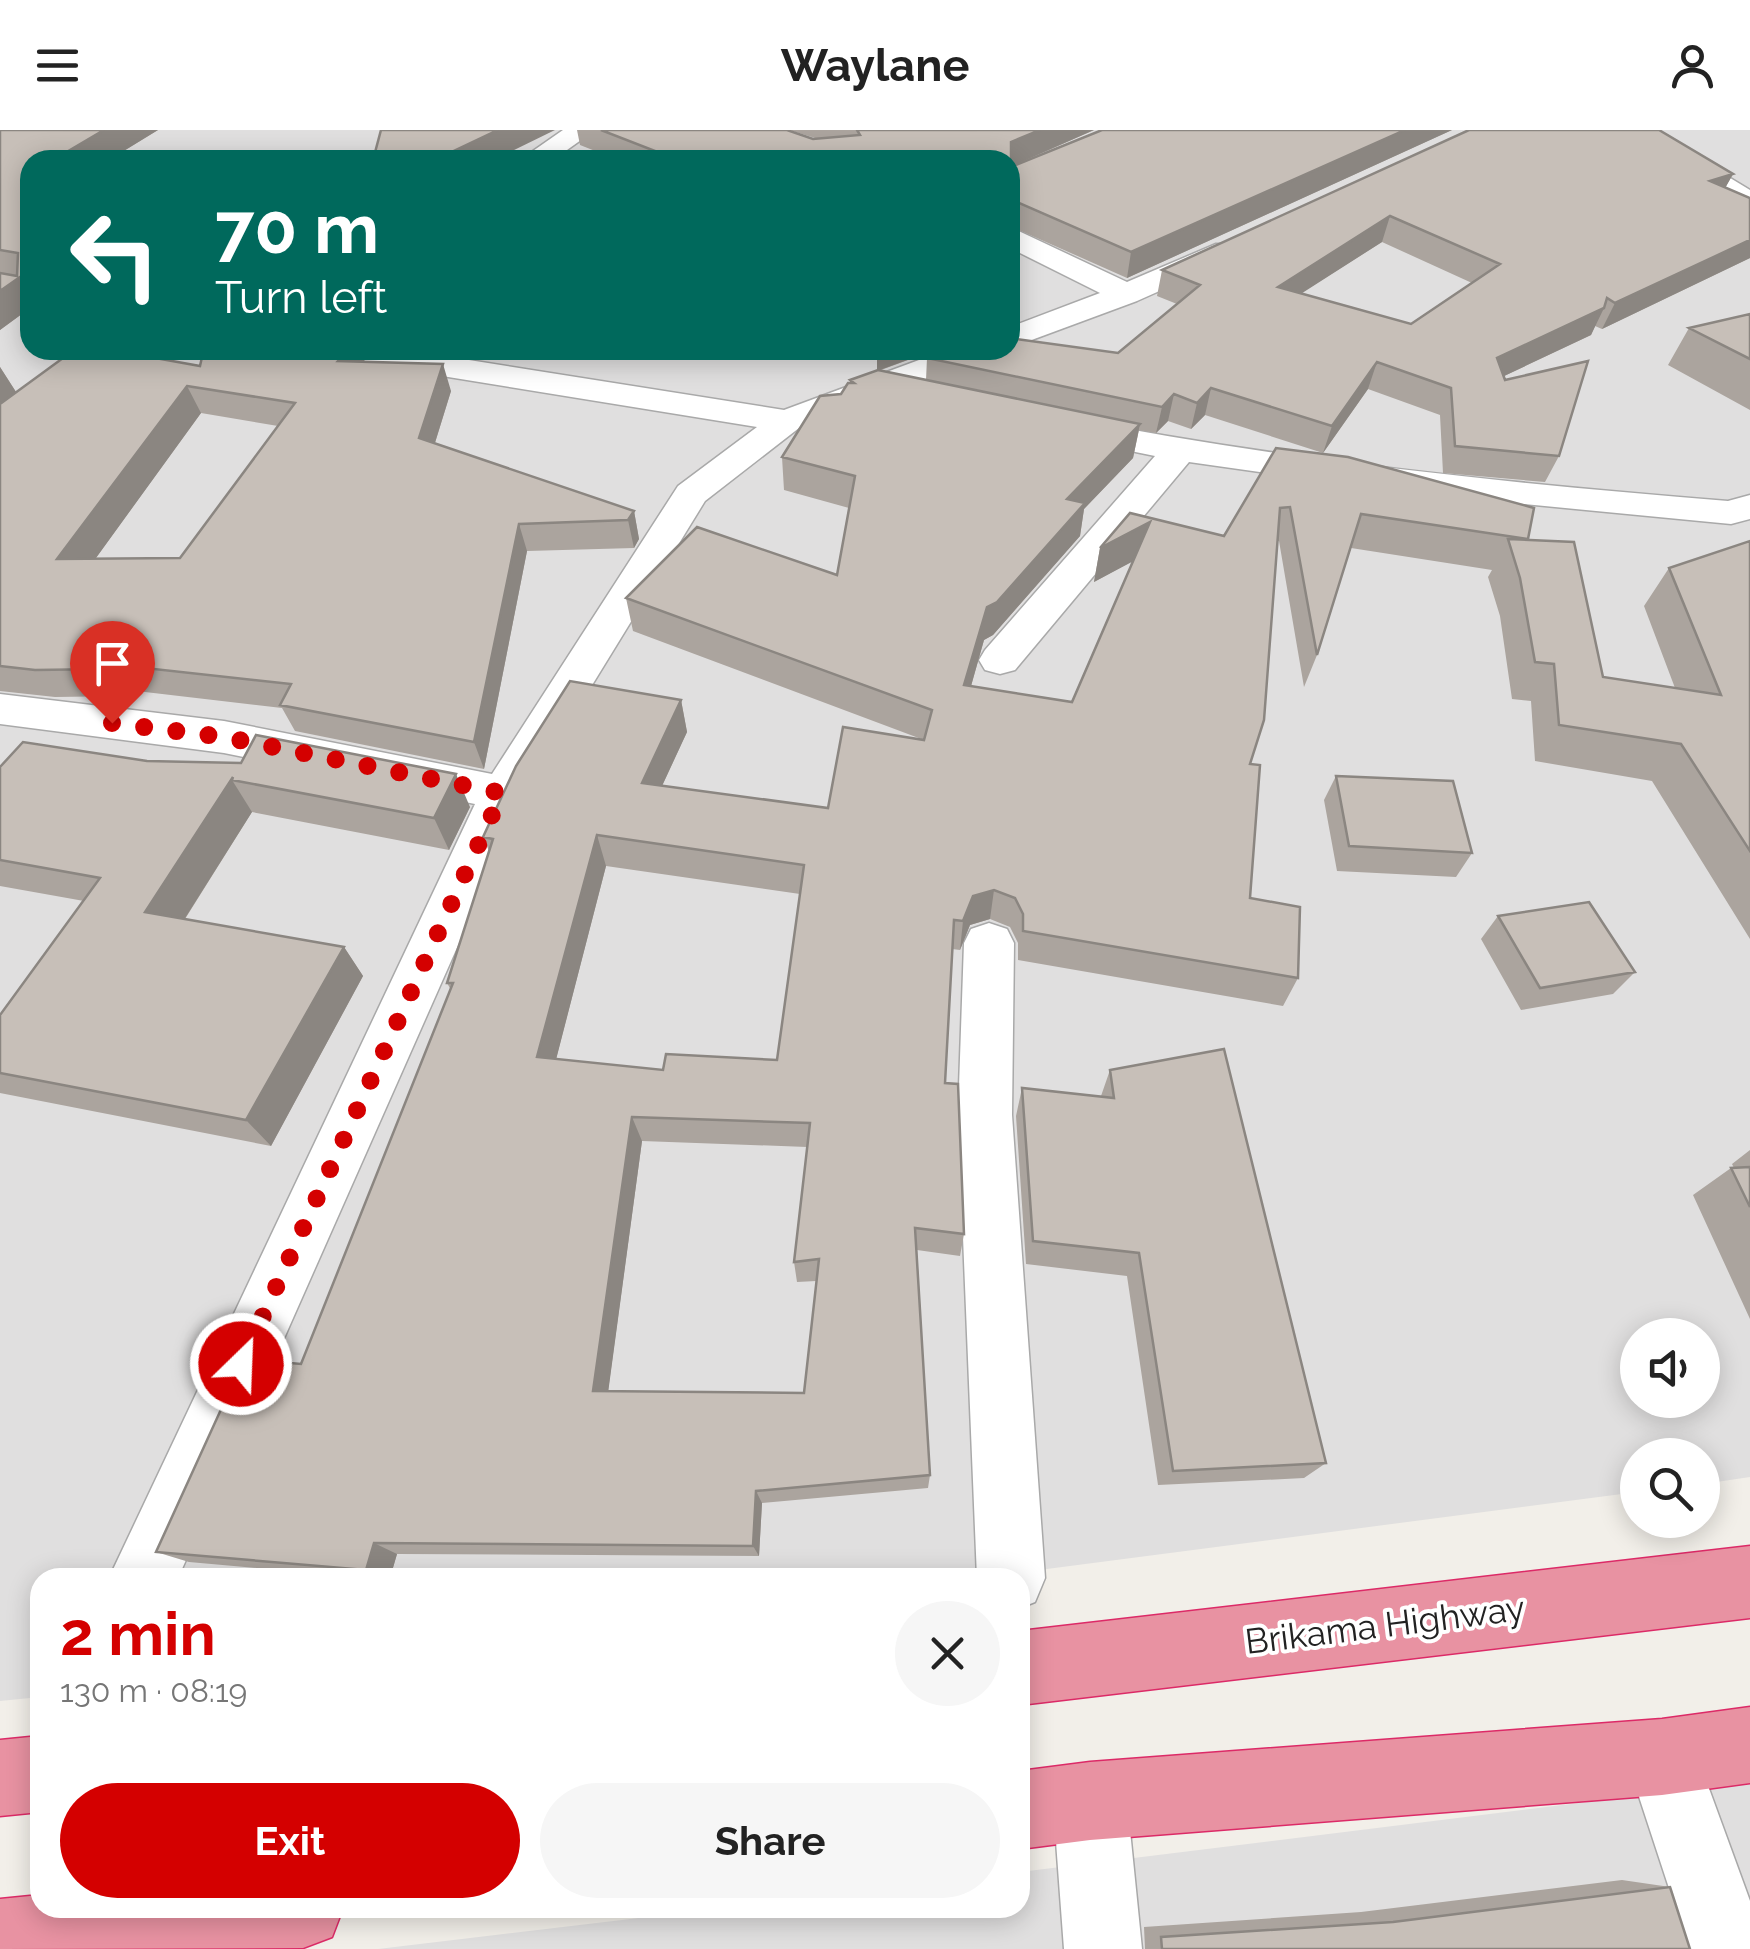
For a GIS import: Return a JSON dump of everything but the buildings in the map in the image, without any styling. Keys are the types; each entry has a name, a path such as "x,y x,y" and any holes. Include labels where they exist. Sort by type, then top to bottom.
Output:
{"highway":[{"name":"Brikama Highway","path":"1030,1667 1750,1582"},
{"path":"1055,1806 1662,1757 1750,1745"},
{"path":"0,1778 30,1775"},
{"path":"0,1940 280,1923"}],"street":[{"path":"550,150 582,130"},
{"path":"1632,130 1750,202"},
{"path":"1020,334 1126,294 1252,238"},
{"path":"1020,241 1126,294"},
{"path":"406,360 787,421"},
{"path":"148,1568 502,793 692,494 787,421 950,360"},
{"path":"876,388 932,400"},
{"path":"1027,420 1178,452 1459,490 1744,514"},
{"path":"1000,660 1178,452"},
{"path":"0,709 224,737 502,793"},
{"path":"989,944 986,1115 1009,1568"},
{"path":"1662,1757 1728,1949"},
{"path":"1055,1806 1104,1949"}],"shaded area":[{"path":"0,130 1595,130 1750,219 1750,1477 1720,1481 1720,1438 1620,1438 1620,1494 1030,1571 1030,1568 30,1568 30,1698 0,1701"},
{"path":"1657,130 1750,130 1750,190"},
{"path":"1750,1782 1750,1949 378,1949 639,1918 1030,1918 1030,1871"}],"route":[{"path":"112,723 224,737 502,793 241,1364"}]}
